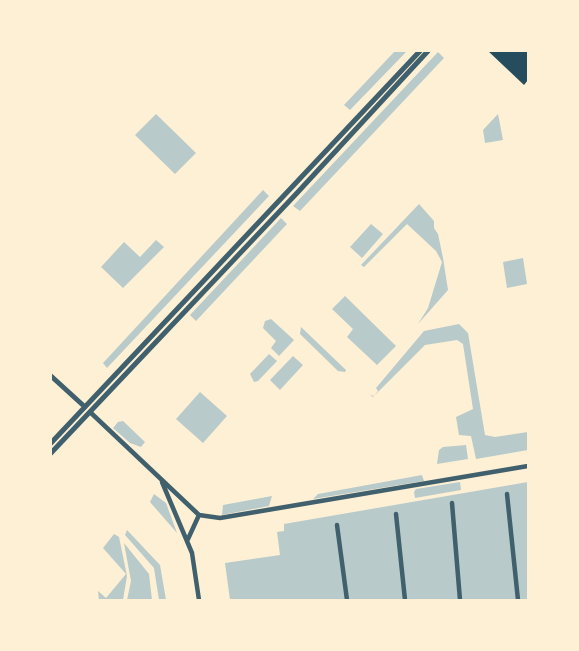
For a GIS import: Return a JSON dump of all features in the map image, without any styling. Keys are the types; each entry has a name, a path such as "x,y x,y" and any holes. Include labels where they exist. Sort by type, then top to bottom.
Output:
{"street":[{"path":"51,443 281,204 291,188 420,51"},
{"path":"281,204 297,193 428,51"},
{"path":"291,188 297,193"},
{"path":"51,453 176,315"},
{"path":"51,376 199,515 220,518 528,466"},
{"path":"159,477 192,553 199,600"},
{"path":"507,494 517,600"},
{"path":"452,503 460,600"},
{"path":"396,514 405,600"},
{"path":"187,540 199,515"},
{"path":"337,524 346,600"}],"shaded area":[{"path":"395,51 407,51 350,110 344,105"},
{"path":"438,52 444,58 300,211 293,206"},
{"path":"156,114 196,153 175,174 135,135"},
{"path":"498,114 503,140 485,143 483,130"},
{"path":"263,190 269,196 107,368 103,363"},
{"path":"419,204 434,221 448,290 418,324 428,308 442,262 436,251 407,224 364,267 361,265"},
{"path":"281,218 287,224 196,321 190,315"},
{"path":"371,224 383,234 362,258 350,247"},
{"path":"156,240 164,247 123,288 101,267 124,242 140,257"},
{"path":"523,258 527,284 507,288 503,262"},
{"path":"345,296 396,346 377,365 347,337 353,329 332,309"},
{"path":"271,319 294,340 279,356 271,348 276,341 263,328 265,321"},
{"path":"459,324 468,333 485,435 495,437 528,432 528,450 476,459 471,436 459,435 456,417 473,409 463,344 457,340 425,345 374,396 378,391 376,388 424,331"},
{"path":"301,327 346,370 345,372 338,371 300,334"},
{"path":"269,354 277,361 254,382 250,374"},
{"path":"293,356 303,365 280,390 270,380"},
{"path":"200,392 227,416 203,443 176,419"},
{"path":"123,421 145,442 141,447 130,443 113,428"},
{"path":"466,445 468,459 437,464 439,450 443,447"},
{"path":"422,475 424,481 313,499 318,494"},
{"path":"460,482 461,490 415,498 416,489"},
{"path":"528,482 528,600 230,600 225,563 280,555 277,532 284,531 284,524"},
{"path":"154,494 166,503 177,533 150,502"},
{"path":"272,496 269,506 222,515 223,505"},
{"path":"127,530 160,565 166,600 159,600 154,568 125,535"},
{"path":"114,534 119,537 127,576 123,600 99,600 98,591 106,598 126,574 103,548"},
{"path":"124,543 149,574 152,600 127,600 131,581"}],"building":[{"path":"488,51 528,51 528,80 524,85"}]}
